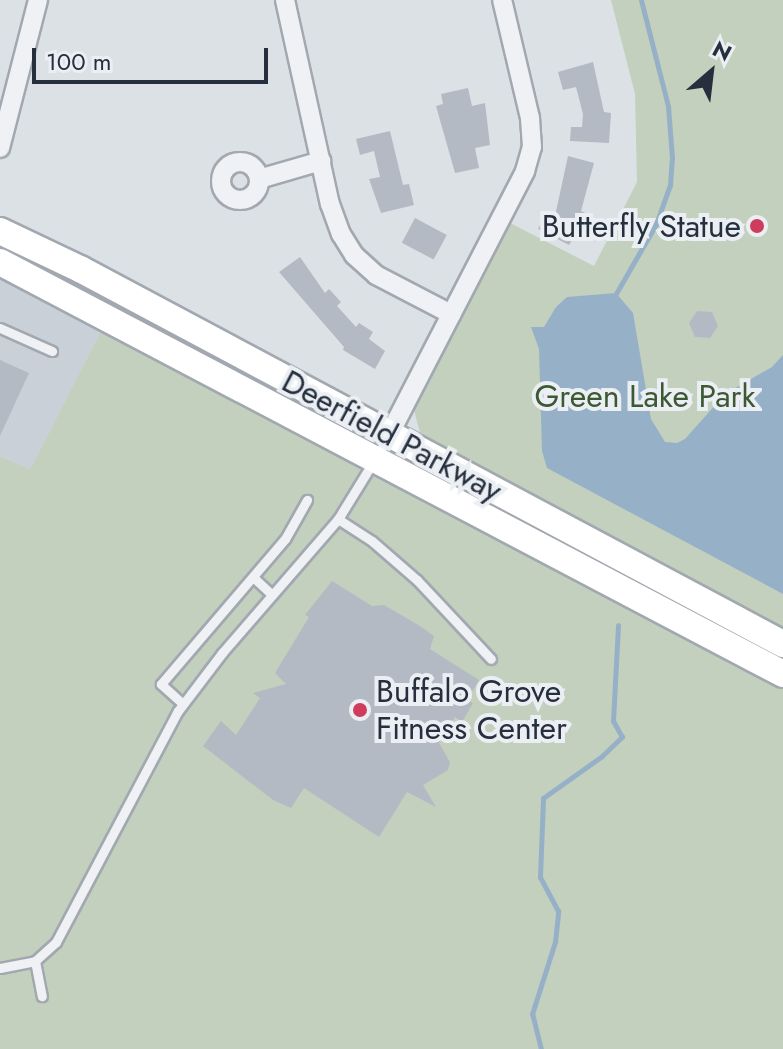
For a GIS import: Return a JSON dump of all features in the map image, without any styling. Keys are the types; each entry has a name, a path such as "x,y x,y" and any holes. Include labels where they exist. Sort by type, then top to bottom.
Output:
{"main road":[{"name":"Deerfield Parkway","path":"0,231 32,243 783,644"},
{"name":"Deerfield Parkway","path":"0,262 783,674"}],"street":[{"path":"0,148 8,81 38,0"},
{"path":"285,0 330,204 341,234 354,255 376,275 451,314"},
{"path":"389,435 525,171 532,147 530,118 502,0"},
{"path":"259,179 321,161"}],"lane":[{"path":"0,328 52,351"},
{"path":"0,968 35,961 56,942 183,704 338,519 389,435"},
{"path":"183,704 161,684 285,539 307,500"},
{"path":"338,519 372,541 417,580 491,659"},
{"path":"253,577 272,595"},
{"path":"35,961 42,996"}],"path":[{"path":"751,222 751,230 758,234 764,228 762,220"}],"shaded area":[{"path":"0,274 104,325 30,471 0,456"}],"green space":[{"name":"Green Lake Park","path":"611,0 783,0 783,629 568,512 421,437 414,410 508,222 594,266 637,182 635,94"},
{"path":"104,325 783,685 783,1049 0,1049 0,456 30,470"}],"water":[{"path":"616,293 633,313 651,419 665,442 677,443 685,439 725,394 772,367 783,355 783,594 547,468 542,451 539,349 531,327 544,327 556,307 567,297"}],"building":[{"path":"593,62 604,112 611,113 609,143 570,141 571,127 582,127 583,114 576,87 563,90 558,72"},
{"path":"468,88 472,106 485,103 490,145 475,148 479,168 455,173 436,106 443,104 441,94"},
{"path":"390,131 403,185 409,184 414,205 381,213 369,179 380,177 374,151 360,155 356,139"},
{"path":"568,156 594,163 581,211 588,214 569,245 538,229 547,212 555,216"},
{"path":"415,218 447,235 434,260 402,243"},
{"path":"300,257 325,293 329,289 341,302 337,306 356,327 359,323 373,332 369,339 385,351 375,369 343,350 344,347 279,272"},
{"path":"697,311 712,312 718,326 710,338 695,337 689,323"},
{"path":"0,360 29,373 0,436"},
{"name":"Buffalo Grove Fitness Center","path":"332,581 372,606 384,605 420,626 434,636 430,649 479,680 467,700 473,703 462,722 455,717 439,743 450,762 448,770 423,785 436,807 407,792 379,837 304,788 291,808 273,800 203,746 221,721 236,735 260,698 253,693 286,684 275,673 309,617 305,615"}],"waterway":[{"path":"614,297 656,224 670,185 672,158 668,106 641,0"},
{"path":"541,1049 532,1014 555,942 558,911 540,877 543,798 602,756 622,737 613,721 618,625"}],"place":[{"name":"Butterfly Statue","path":"757,226"},
{"name":"Buffalo Grove Fitness Center","path":"360,710"}]}
